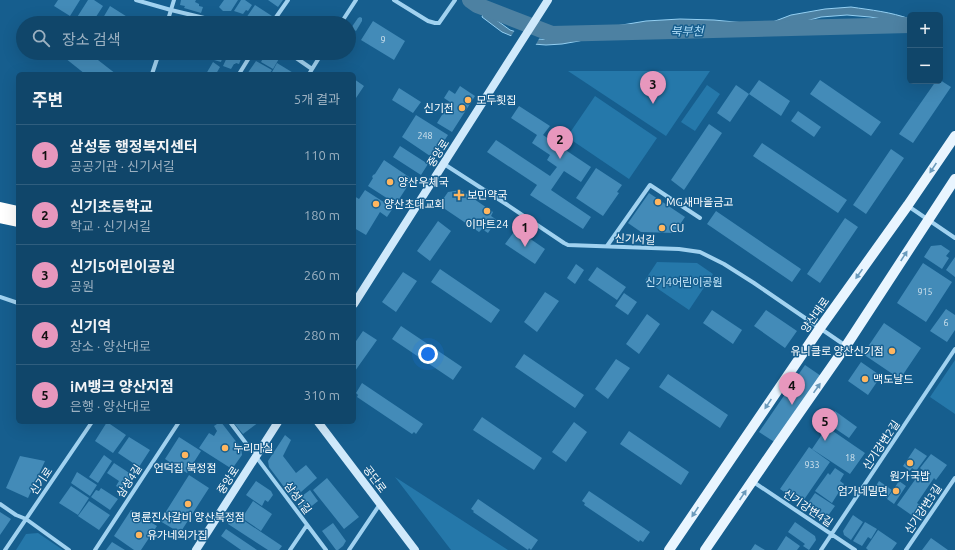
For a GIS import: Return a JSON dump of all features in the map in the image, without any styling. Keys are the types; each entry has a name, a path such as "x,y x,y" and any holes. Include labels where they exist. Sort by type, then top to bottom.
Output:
{"highway":[{"path":"0,208 16,212"},
{"path":"0,217 16,221"}],"main road":[{"name":"양산대로","path":"669,550 820,328 908,205 955,136"},
{"path":"705,550 846,346 955,179"}],"street":[{"path":"136,0 196,16"},
{"path":"169,16 174,0"},
{"path":"277,16 288,0"},
{"path":"346,16 356,0"},
{"path":"394,0 428,21 435,23 439,23 455,0"},
{"name":"중앙로","path":"356,301 548,0"},
{"path":"153,72 157,60"},
{"path":"240,72 248,60"},
{"path":"298,60 312,70 318,60"},
{"name":"신기서길","path":"444,164 568,245 679,249 700,252 724,264 754,283 846,346"},
{"path":"607,246 650,185 700,218"},
{"path":"908,205 955,238"},
{"path":"0,297 16,303"},
{"name":"신기강변2길","path":"821,550 955,349"},
{"name":"신기로","path":"5,550 91,424"},
{"name":"삼성4길","path":"95,550 178,424"},
{"name":"삼성1길","path":"231,424 326,550"},
{"name":"중앙로","path":"196,550 277,424"},
{"name":"공단로","path":"320,424 415,550"},
{"name":"신기강변3길","path":"906,550 955,478"},
{"name":"신기강변4길","path":"752,481 855,550"},
{"path":"0,504 69,550"},
{"path":"349,550 380,504"},
{"path":"290,550 307,525"}],"green space":[{"path":"568,71 710,71 666,136"},
{"path":"707,85 720,94 695,131 681,122"},
{"path":"595,96 657,138 629,179 567,137"},
{"name":"신기4어린이공원","path":"657,262 697,263 713,274 689,310 645,280"},
{"path":"955,360 955,414 930,397"},
{"path":"395,477 508,550 451,550"},
{"path":"38,533 63,550 16,550 26,534"}],"shaded area":[{"path":"851,7 888,13 907,18 907,26 888,20 847,15 821,17 776,29 708,29 669,27 635,29 613,32 579,41 546,45 533,44 502,32 482,17 484,11 510,30 538,39 553,40 570,39 583,35 592,30 646,21 680,19 714,20 755,24 770,23 791,15 825,9"}],"pier":[{"path":"515,30 540,37 535,46 510,38"}],"building":[{"path":"58,0 80,0 70,16 54,6"},
{"path":"88,0 94,0 103,6 97,16 78,16"},
{"path":"181,0 196,0 195,2 199,4 199,6 203,7 201,13 184,8 185,6 180,5"},
{"path":"224,0 238,0 231,11 223,11 219,7"},
{"path":"241,0 245,0 252,5 248,11 246,10 243,14 234,11"},
{"path":"268,0 283,0 278,7"},
{"path":"255,5 272,16 247,16"},
{"path":"110,6 126,16 104,16"},
{"path":"358,18 362,18 362,21 356,31 356,21"},
{"path":"373,21 405,41 394,60 361,40"},
{"path":"68,60 98,60 113,72 82,72"},
{"path":"226,60 241,60 239,64 234,64 231,69 223,66"},
{"path":"262,60 278,60 273,69 261,62"},
{"path":"256,61 272,70 270,72 248,72"},
{"path":"213,62 220,67 217,72 207,72"},
{"path":"277,63 292,72 272,72"},
{"path":"356,80 364,86 356,98"},
{"path":"759,80 790,101 781,116 749,94"},
{"path":"820,80 881,122 871,136 810,94"},
{"path":"943,82 951,87 913,143 899,134 934,84 943,84"},
{"path":"736,85 749,94 730,122 717,113"},
{"path":"460,86 475,96 452,132 437,123 450,102 444,98 449,90 455,94"},
{"path":"399,88 421,102 413,113 392,100"},
{"path":"519,106 550,126 543,135 591,167 581,182 564,171 551,190 591,217 583,229 530,195 537,185 487,152 496,140 550,176 557,167 547,160 550,155 532,143 537,135 511,118"},
{"path":"798,111 821,127 814,137 791,121"},
{"path":"416,115 448,135 433,158 402,137"},
{"path":"709,124 722,133 684,190 671,180"},
{"path":"762,143 847,200 838,213 753,156"},
{"path":"400,146 428,164 421,175 393,157"},
{"path":"891,149 904,158 866,214 853,205"},
{"name":"양산우체국","path":"384,160 412,179 396,204 368,186 373,178 373,175"},
{"path":"596,168 622,185 617,192 619,193 603,216 576,198"},
{"path":"365,190 393,208 387,217 380,212 366,235 356,229 356,197 359,199"},
{"path":"461,190 493,212 491,216 497,220 488,233 482,229 479,232 439,205 448,192"},
{"path":"649,193 685,217 674,233 641,232 628,223"},
{"path":"716,211 801,269 792,282 707,224"},
{"path":"845,218 858,227 820,283 807,274"},
{"path":"438,221 451,231 430,261 417,251"},
{"path":"516,229 545,249 535,264 505,244"},
{"path":"941,245 950,251 946,256 949,258 942,269 924,257 931,246"},
{"path":"955,257 955,277 946,270"},
{"path":"923,263 952,282 926,322 897,303"},
{"path":"576,264 584,270 575,284 567,278"},
{"path":"597,267 626,287 617,300 588,280"},
{"path":"440,269 500,310 491,323 431,282"},
{"path":"403,272 417,281 396,312 382,302"},
{"path":"545,292 559,301 537,332 524,322"},
{"path":"624,293 637,302 628,315 615,306"},
{"path":"946,309 955,315 955,330 947,342 930,331"},
{"path":"712,310 742,330 733,344 703,323"},
{"path":"766,310 797,331 785,348 754,326"},
{"path":"647,314 660,324 639,354 626,344"},
{"name":"유니클로 양산신기점","path":"884,323 921,348 900,379 863,354"},
{"path":"401,326 462,367 453,380 392,339"},
{"path":"363,331 377,340 356,370 356,341"},
{"path":"524,354 584,395 575,408 515,367"},
{"path":"616,359 630,368 608,399 595,389"},
{"name":"맥도날드","path":"861,362 881,376 868,395 848,381"},
{"path":"805,365 824,378 779,445 759,432"},
{"path":"668,374 728,415 720,428 659,387"},
{"path":"362,383 423,424 416,434 414,432 412,434 357,397 358,395 356,393"},
{"path":"835,411 857,427 849,438 827,423"},
{"path":"482,417 542,458 534,470 473,430"},
{"path":"574,422 587,432 566,462 552,452"},
{"path":"106,424 110,424 126,435 113,453 95,441"},
{"path":"217,424 223,424 241,448 242,455 232,469 199,448 209,433 214,436 217,431 214,426"},
{"path":"235,424 256,424 243,434"},
{"path":"827,427 865,453 850,474 812,449"},
{"path":"629,431 689,472 681,485 620,444"},
{"path":"285,435 291,440 283,456 296,473 306,465 317,478 293,499 269,467 268,461"},
{"path":"129,437 150,450 139,467 118,453"},
{"path":"179,437 201,451 187,473 165,459"},
{"path":"809,447 830,462 801,504 780,489"},
{"path":"915,448 927,456 916,471 912,468 910,471 903,466"},
{"path":"931,454 947,465 936,480 934,478 917,503 927,510 920,521 897,505 922,470 920,468"},
{"path":"104,455 112,461 98,483 89,477"},
{"path":"20,456 45,461 28,498 6,488"},
{"path":"114,463 134,476 124,491 116,486 119,481 107,473"},
{"path":"835,468 844,474 840,481 844,484 832,503 815,491 828,473 830,475"},
{"path":"77,472 97,485 90,496 71,483"},
{"path":"189,475 209,488 180,533 160,521"},
{"path":"327,478 359,517 344,529 313,490"},
{"path":"256,481 271,491 273,495 268,502 265,500 262,506 246,495"},
{"path":"879,481 892,490 887,498 874,489"},
{"path":"899,481 906,486 894,504 887,499"},
{"path":"71,486 89,498 78,515 59,503"},
{"path":"101,488 118,499 110,510 91,497 96,490 99,491"},
{"path":"310,490 318,501 303,513 297,505 304,499 302,496"},
{"path":"589,491 650,532 643,542 640,540 639,542 584,505 585,503 582,501"},
{"path":"815,493 835,506 825,520 806,506"},
{"path":"478,499 538,540 531,550 529,548 528,550 473,512 474,511 471,509"},
{"path":"89,501 110,515 99,530 78,516"},
{"path":"253,501 272,514 261,531 242,518"},
{"path":"131,510 157,526 141,550 134,550 114,536"},
{"path":"0,512 11,519 0,535"},
{"path":"234,514 282,546 279,550 268,550 228,524"},
{"path":"853,515 863,522 851,540 844,535 843,531"},
{"path":"795,522 815,536 816,540 809,550 803,546 805,544 788,532"},
{"path":"865,522 877,529 871,539 868,537 862,546 853,541"},
{"path":"333,523 346,541 338,550 336,550 322,531"},
{"path":"226,529 257,550 241,550 221,536"},
{"path":"878,530 897,543 892,550 868,550 866,548"},
{"path":"786,536 800,546 797,550 777,550"},
{"path":"931,538 948,550 922,550"},
{"path":"112,542 125,550 106,550"},
{"path":"755,544 765,550 751,550"}],"waterway":[{"name":"북부천","path":"470,0 477,5 552,34 907,25"}],"place":[{"name":"모두횟집","path":"468,100"},
{"name":"신기5어린이공원","path":"653,104"},
{"name":"신기전","path":"462,108"},
{"name":"신기초등학교","path":"560,159"},
{"name":"양산우체국","path":"390,182"},
{"name":"보민약국","path":"459,195"},
{"name":"MG새마을금고","path":"658,202"},
{"name":"양산초대교회","path":"376,204"},
{"name":"이마트24","path":"487,211"},
{"name":"CU","path":"662,228"},
{"name":"삼성동 행정복지센터","path":"525,247"},
{"name":"유니클로 양산신기점","path":"892,351"},
{"name":"맥도날드","path":"865,379"},
{"name":"신기역","path":"792,405"},
{"name":"iM뱅크 양산지점","path":"825,441"},
{"name":"누리마실","path":"225,448"},
{"name":"언덕집 북정점","path":"185,455"},
{"name":"원가국밥","path":"910,463"},
{"name":"엄가네밀면","path":"896,491"},
{"name":"명륜진사갈비 양산북정점","path":"188,504"},
{"name":"유가네외가집","path":"139,535"}]}
